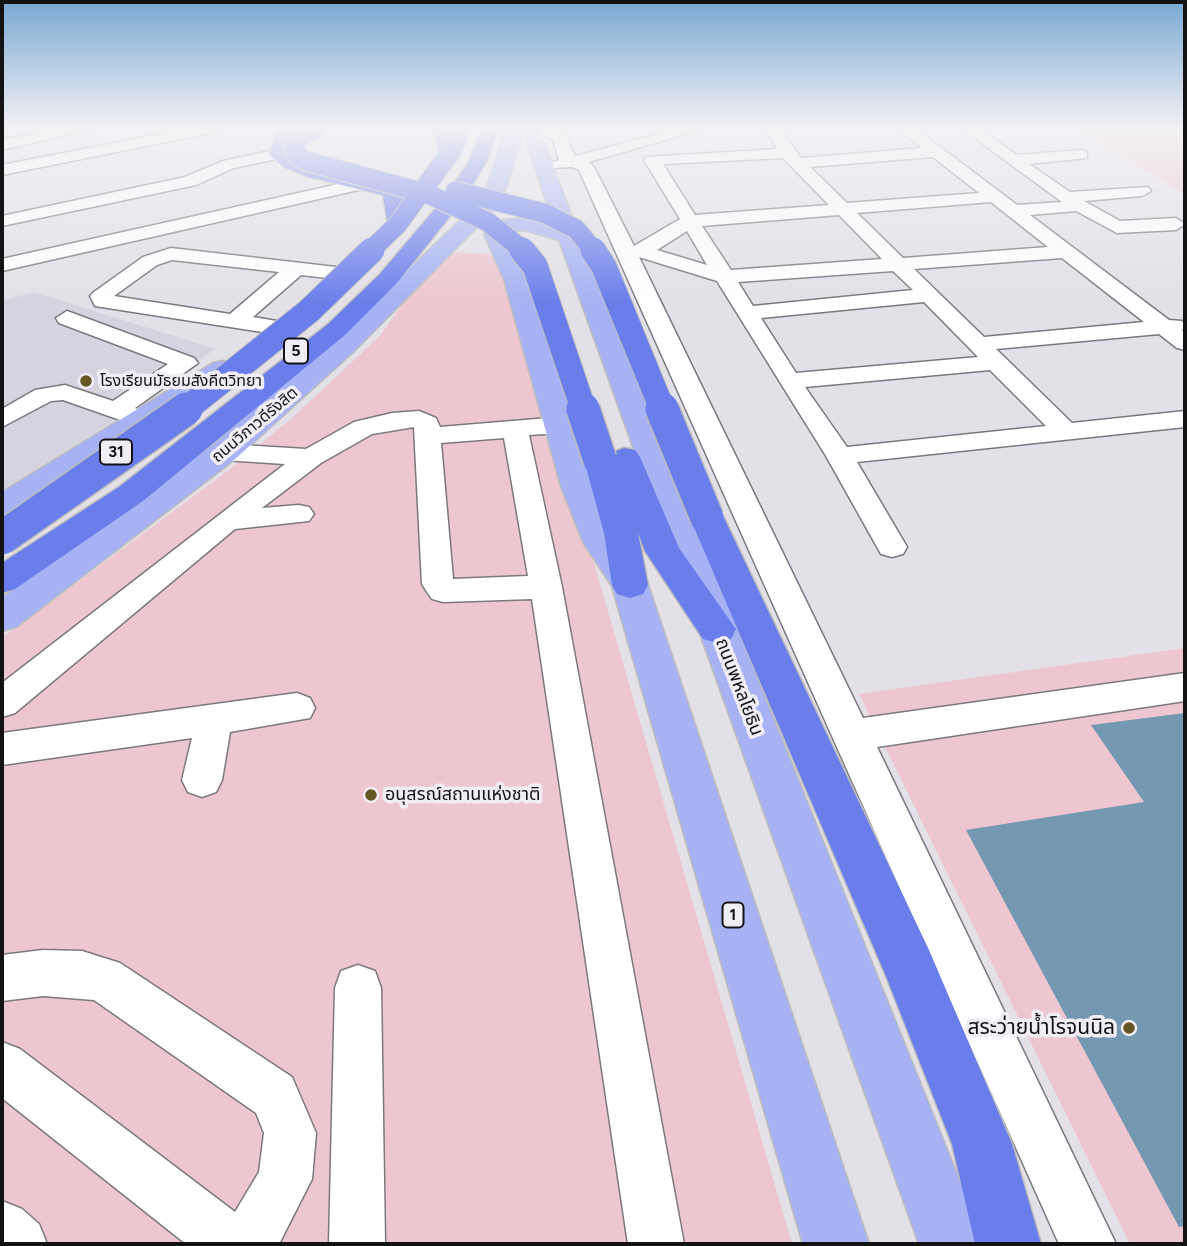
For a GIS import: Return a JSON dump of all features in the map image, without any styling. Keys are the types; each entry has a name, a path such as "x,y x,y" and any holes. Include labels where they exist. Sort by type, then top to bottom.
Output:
{"highway":[{"path":"368,186 395,195 394,216"},
{"path":"399,186 428,194 488,222 521,248 535,266 612,458 663,551 717,629"},
{"name":"31","path":"2,526 113,454 275,327 336,273 420,186"},
{"path":"424,186 490,211 528,234 542,248 554,267 612,458 630,585"},
{"name":"5","path":"2,538 165,426 309,311 397,225 427,186"},
{"path":"429,186 513,203 544,213 576,229 604,267 707,517 911,969 982,1144 1009,1244"},
{"name":"5","path":"2,571 194,435 333,318 381,271 451,186"},
{"name":"ถนนวิภาวดีรังสิต","path":"2,580 131,494 336,330 387,280 462,186"},
{"path":"131,494 257,424"}],"main road":[{"name":"ถนนวิภาวดีรังสิต","path":"2,617 224,452 257,424 440,254 486,207 497,186"},
{"name":"ถนนพหลโยธิน","path":"559,186 568,236 952,1244"},
{"path":"509,264 495,234 503,226 538,226 568,236"},
{"path":"440,254 476,251 509,264"},
{"name":"1","path":"509,264 561,425 577,486 601,542 630,585 836,1244"},
{"name":"31","path":"2,507 128,415 223,369"}],"street":[{"path":"2,196 7,220 82,197 164,186"},
{"path":"2,265 351,186"},
{"path":"597,186 634,252 852,735 1088,1244"},
{"path":"668,186 789,381 840,456 892,547"},
{"path":"820,186 1066,432"},
{"path":"980,186 1065,252 1174,326 1185,343"},
{"path":"1051,186 1117,227 1176,224"},
{"path":"797,192 824,190"},
{"path":"1071,200 1142,191"},
{"path":"634,252 690,221 994,197"},
{"path":"677,201 704,198"},
{"path":"1014,211 1075,206 1071,200"},
{"path":"634,252 724,276 1065,252"},
{"path":"275,327 103,301 101,296 150,261 171,254 336,273"},
{"path":"236,320 297,268"},
{"path":"747,313 930,295"},
{"path":"2,419 44,395 65,392 128,415 186,363 67,318"},
{"path":"978,344 1174,326"},
{"path":"789,381 997,362"},
{"path":"2,704 227,520 311,457 352,433 392,421 419,419 427,423 438,583 443,592 546,587"},
{"path":"840,456 1185,419"},
{"path":"428,436 561,425"},
{"path":"515,429 546,587 656,1244"},
{"path":"224,452 311,457"},
{"path":"227,520 299,514"},
{"path":"852,735 1185,687"},
{"path":"2,748 297,708"},
{"path":"202,780 214,719"},
{"path":"2,978 43,973 82,974 104,979 274,1095 290,1133 285,1179 248,1244"},
{"path":"357,1244 358,988"},
{"path":"2,1067 231,1244"},
{"path":"2,1229 19,1244"}],"shaded area":[{"path":"1172,186 1185,186 1185,194"},
{"path":"454,252 489,254 508,268 792,1244 2,1244 2,638 229,470 292,418 380,336 410,293 416,273"},
{"name":"โรงเรียนมัธยมสังคีตวิทยา","path":"34,292 215,349 125,414 2,490 2,301"},
{"path":"1185,648 1185,1244 1130,1244 859,694"}],"water":[{"name":"สระว่ายน้ำโรจนนิล","path":"1185,713 1185,1226 1179,1227 966,830 1144,802 1091,725"}],"place":[{"name":"โรงเรียนมัธยมสังคีตวิทยา","path":"86,381"},
{"name":"อนุสรณ์สถานแห่งชาติ","path":"371,795"},
{"name":"สระว่ายน้ำโรจนนิล","path":"1129,1028"}]}
